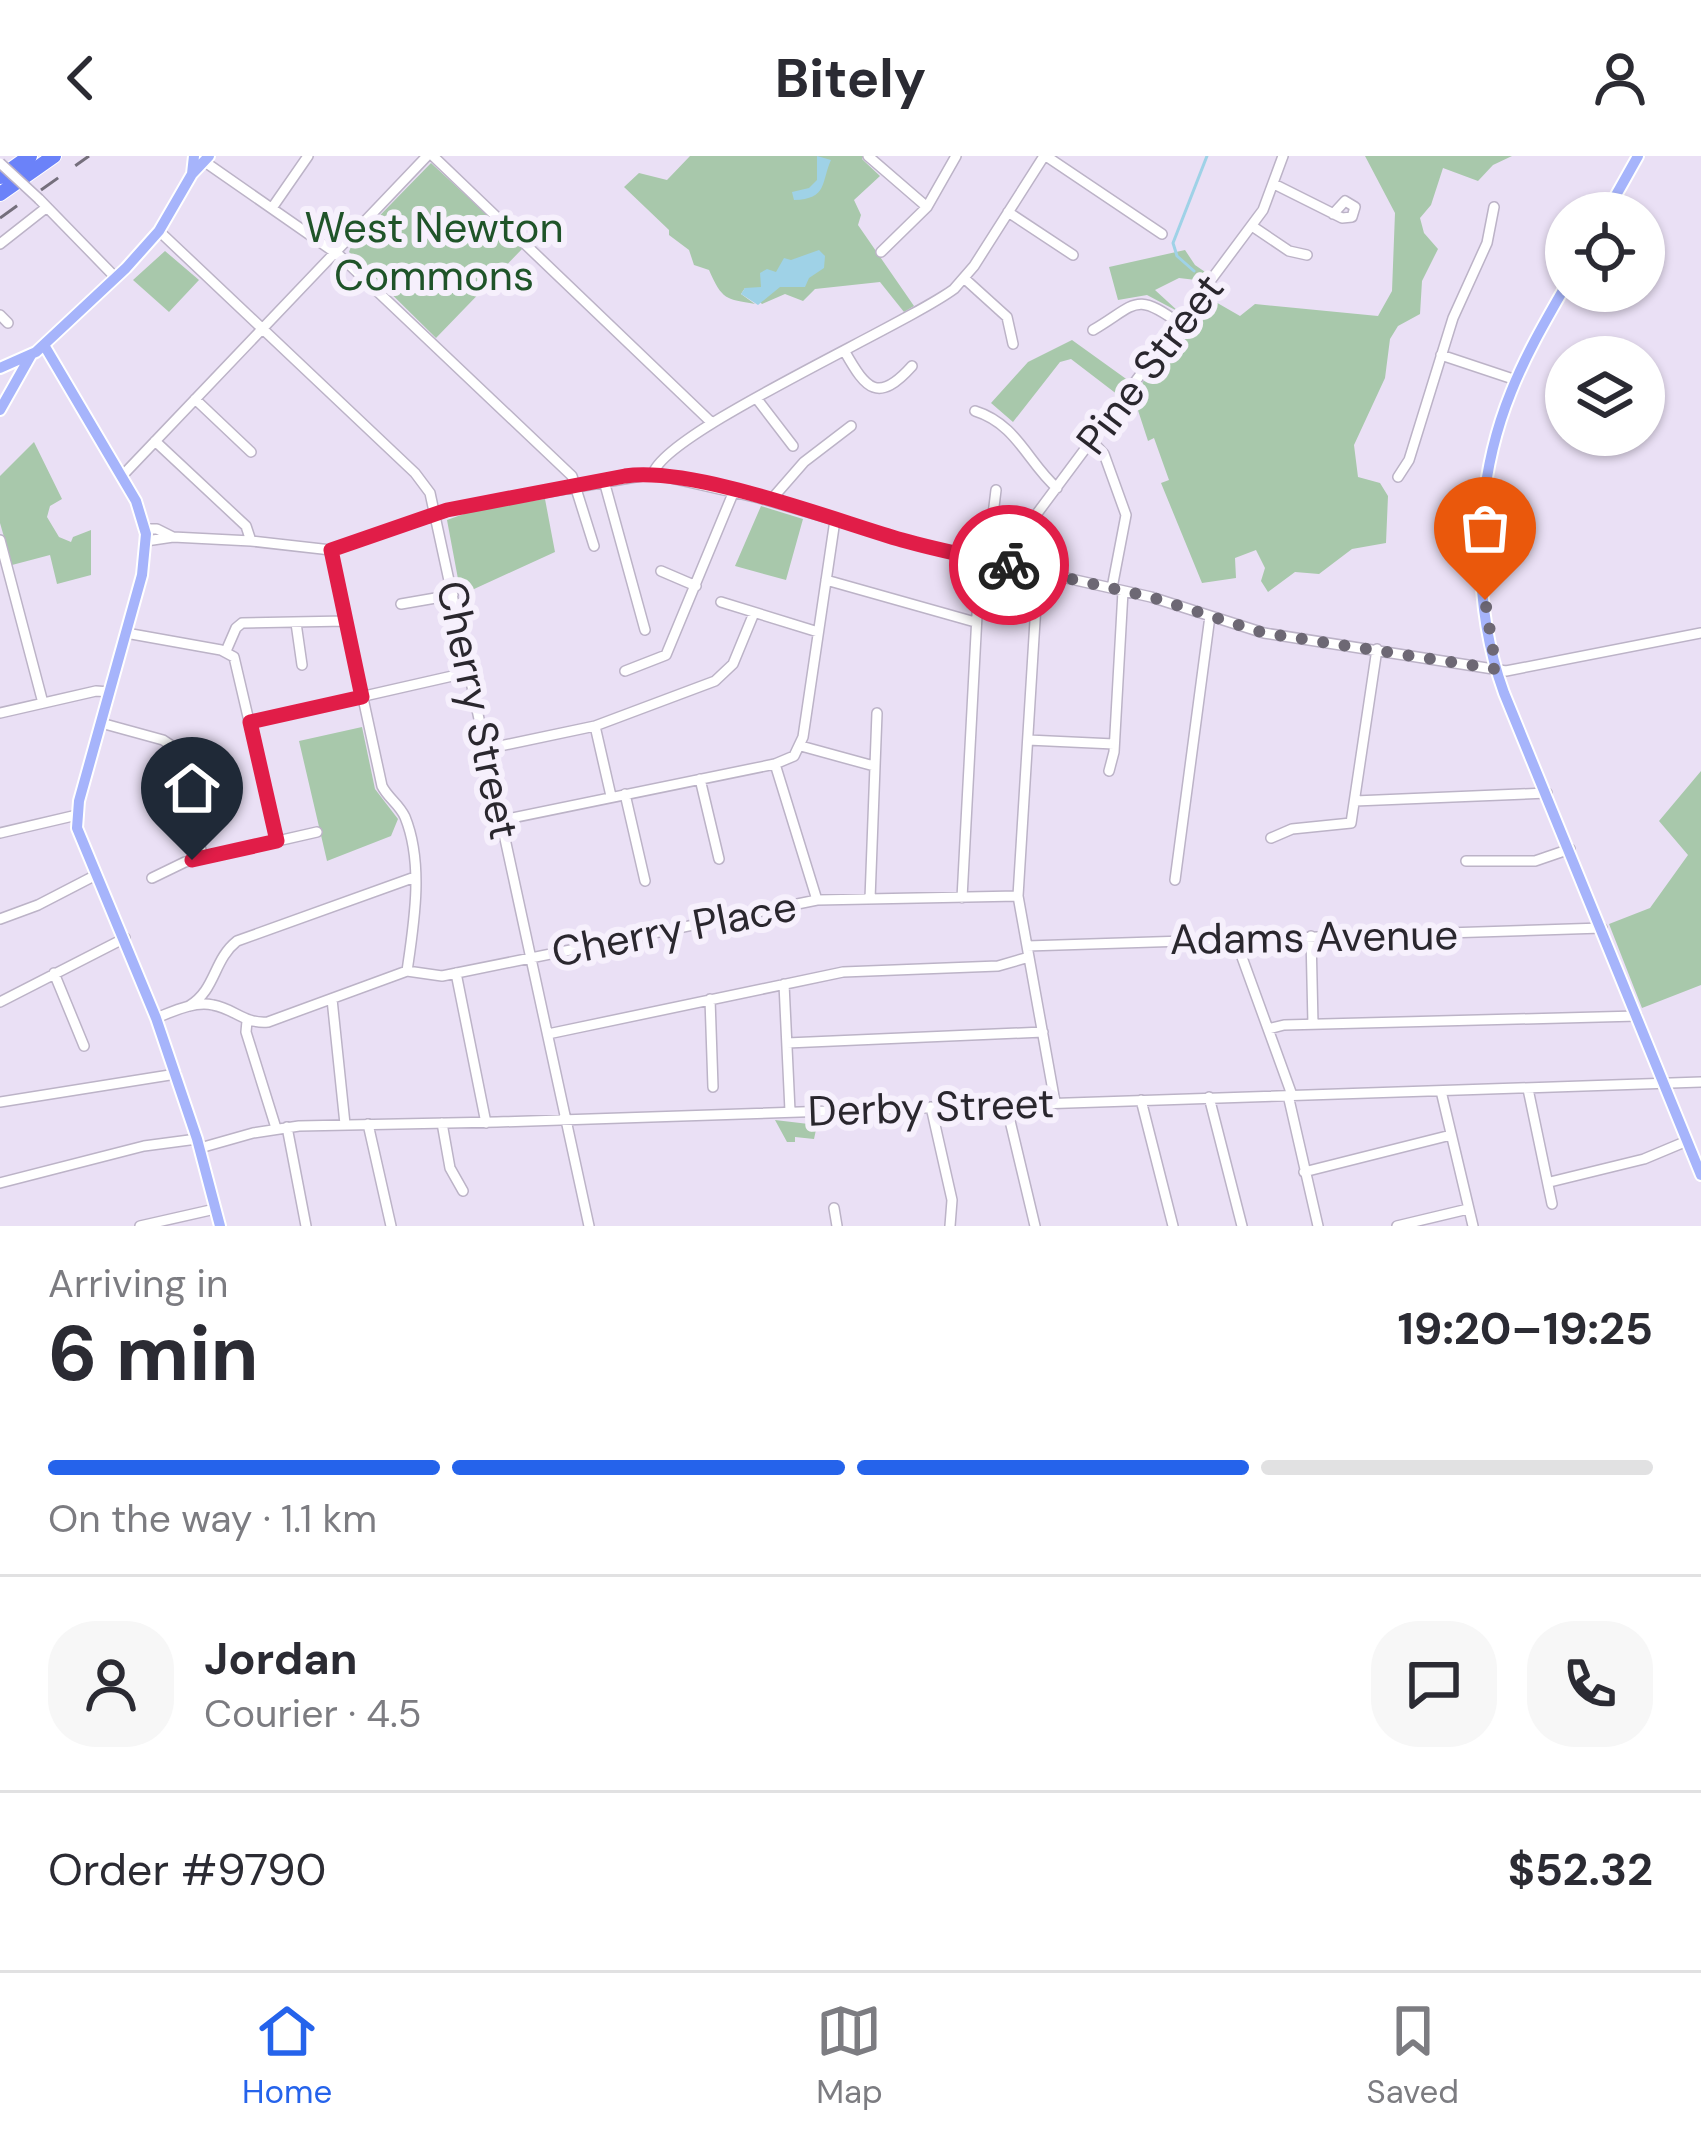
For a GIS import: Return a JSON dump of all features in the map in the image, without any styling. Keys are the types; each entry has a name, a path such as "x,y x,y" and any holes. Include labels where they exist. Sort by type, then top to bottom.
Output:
{"highway":[{"path":"0,194 54,156"},
{"path":"0,177 18,160"}],"main road":[{"path":"1618,192 1638,156"},
{"path":"0,368 44,345 116,278 159,231 203,158"},
{"path":"1552,312 1516,380 1492,454 1483,520 1483,581 1496,669 1701,1175"},
{"path":"44,345 122,476 146,535 143,570 77,815 79,837 156,1018 220,1226"},
{"path":"0,410 31,355"}],"street":[{"path":"272,208 308,156"},
{"path":"122,476 430,156 712,423"},
{"path":"868,156 927,207"},
{"path":"881,252 927,207 956,156"},
{"path":"653,474 658,462 712,423 938,301 965,279 1045,156 1162,234"},
{"name":"Pine Street","path":"1006,565 1021,536 1252,226 1267,203 1282,156"},
{"path":"203,158 335,252 569,473 578,486 594,546"},
{"path":"18,160 43,203 116,278"},
{"path":"1274,184 1338,216"},
{"path":"0,244 43,203"},
{"path":"1398,477 1409,460 1441,356 1485,249 1494,207"},
{"path":"1009,212 1073,255"},
{"path":"1252,226 1289,251 1307,255"},
{"name":"Cherry Street","path":"159,231 429,490 589,1226"},
{"path":"965,279 1007,316 1013,344"},
{"path":"1093,330 1138,302 1156,307 1180,324"},
{"path":"845,352 863,382 874,388 892,385 912,366"},
{"path":"1441,356 1516,380"},
{"path":"195,399 251,452"},
{"path":"757,399 793,446"},
{"path":"975,411 1027,448 1057,488"},
{"path":"770,500 804,462 851,426"},
{"path":"155,441 246,526 251,541"},
{"path":"1092,442 1104,454 1126,515 1109,771"},
{"path":"146,535 158,529 173,537 331,550 436,513 653,474 770,500 1273,634 1496,669 1538,668 1640,642 1701,633"},
{"path":"604,481 645,630"},
{"path":"996,490 993,515 1021,536"},
{"path":"625,671 666,655 734,491"},
{"path":"502,820 792,758 801,746 835,520"},
{"path":"0,540 43,703"},
{"path":"156,1018 208,1004 247,1022 276,1020 407,971 415,877 406,819 383,789 331,550"},
{"path":"962,898 980,559"},
{"path":"662,571 696,586"},
{"path":"1038,572 1018,896 1055,1102"},
{"path":"826,580 975,622"},
{"path":"401,604 454,595"},
{"path":"721,602 818,632"},
{"path":"487,749 596,726 724,675 754,613"},
{"path":"1175,880 1210,616"},
{"path":"226,651 242,623 346,621"},
{"path":"296,623 302,665"},
{"path":"126,633 226,651 236,661 277,841"},
{"path":"1271,838 1292,829 1347,826 1352,821 1377,649"},
{"path":"250,722 470,672"},
{"path":"0,713 96,691 110,692"},
{"path":"870,899 877,713"},
{"path":"100,723 166,741 177,751 203,858"},
{"path":"596,726 610,796"},
{"path":"1028,740 1114,744"},
{"path":"801,746 874,766"},
{"path":"775,764 817,900"},
{"path":"700,779 718,859"},
{"path":"1355,802 1546,793"},
{"path":"625,794 645,881"},
{"path":"0,833 77,815"},
{"path":"152,878 203,858 317,832"},
{"path":"1466,861 1535,861 1570,849"},
{"path":"0,919 42,904 96,875"},
{"path":"189,1006 206,993 225,952 242,939 415,877"},
{"name":"Cherry Place","path":"407,971 429,977 456,974 817,900 1018,896"},
{"name":"Adams Avenue","path":"548,1034 853,970 1003,965 1028,952 1235,938 1602,928"},
{"path":"1310,936 1313,1024"},
{"path":"0,1002 124,938"},
{"path":"1235,938 1290,1095 1318,1226"},
{"path":"54,974 84,1046"},
{"path":"456,974 486,1123"},
{"path":"215,978 228,1010"},
{"path":"784,984 790,1112"},
{"path":"332,999 345,1124"},
{"path":"710,999 713,1087"},
{"path":"1268,1029 1637,1016"},
{"path":"247,1022 282,1127 306,1226"},
{"path":"787,1043 1042,1032"},
{"path":"0,1102 176,1074"},
{"name":"Derby Street","path":"0,1183 144,1146 198,1143 282,1127 1701,1082"},
{"path":"1528,1088 1552,1204"},
{"path":"1441,1091 1472,1226"},
{"path":"1209,1097 1242,1226"},
{"path":"1141,1100 1173,1226"},
{"path":"1006,1104 1035,1226"},
{"path":"931,1107 952,1200 950,1226"},
{"path":"442,1123 449,1165 463,1191"},
{"path":"368,1124 391,1226"},
{"path":"1304,1172 1450,1135"},
{"path":"1550,1181 1644,1159 1688,1142"},
{"path":"834,1208 837,1226"},
{"path":"1397,1226 1468,1208"},
{"path":"140,1226 215,1209"}],"green space":[{"path":"690,156 864,156 880,176 854,200 861,215 858,225 914,306 904,312 880,282 815,289 803,301 785,294 762,304 745,288 741,294 755,304 726,296 709,270 694,265 689,250 624,187 639,173 667,180"},
{"path":"1365,156 1512,156 1493,165 1478,181 1443,168 1431,205 1420,218 1424,233 1438,249 1422,281 1420,314 1398,326 1390,339 1385,378 1354,445 1358,477 1380,483 1388,496 1386,543 1352,549 1319,574 1295,572 1268,592 1261,581 1265,568 1256,550 1235,558 1236,578 1202,583 1161,483 1169,480 1154,438 1148,441 1133,395 1207,297 1240,316 1255,304 1378,316 1392,291 1395,213"},
{"name":"West Newton Commons","path":"431,163 523,248 436,338 349,252"},
{"path":"1185,250 1208,274 1199,285 1196,280 1179,278 1155,290 1179,312 1147,295 1118,300 1109,267"},
{"path":"165,251 199,280 169,312 133,280"},
{"path":"1072,340 1129,381 1118,395 1071,359 1060,362 1013,422 991,403 1028,362"},
{"path":"34,442 62,499 50,506 47,517 59,537 71,542 91,530 91,575 57,584 50,555 12,565 0,523 0,476"},
{"path":"545,499 555,552 461,595 447,520 475,510"},
{"path":"761,506 803,519 786,580 735,566"},
{"path":"362,727 375,789 398,819 391,836 327,861 299,741"},
{"path":"1701,771 1701,985 1642,1008 1609,924 1650,908 1688,855 1659,821"},
{"path":"775,1120 817,1125 814,1139 795,1137 795,1142 787,1142"}],"water":[{"path":"817,156 831,160 822,188 813,196 794,200 792,192 809,188 817,180"},
{"path":"819,250 825,256 824,268 805,287 780,287 758,305 741,294 745,288 761,287 760,273 776,272 784,258"}],"waterway":[{"path":"1194,271 1177,256 1173,243 1207,156"}],"railway":[{"path":"41,190 89,156"},
{"path":"0,218 28,198"}],"way so far":[{"path":"1009,565 1151,597 1264,633 1496,669 1485,600"}],"route":[{"path":"192,860 277,841 250,722 362,697 331,550 475,504 653,474 750,495 1009,565"}]}
